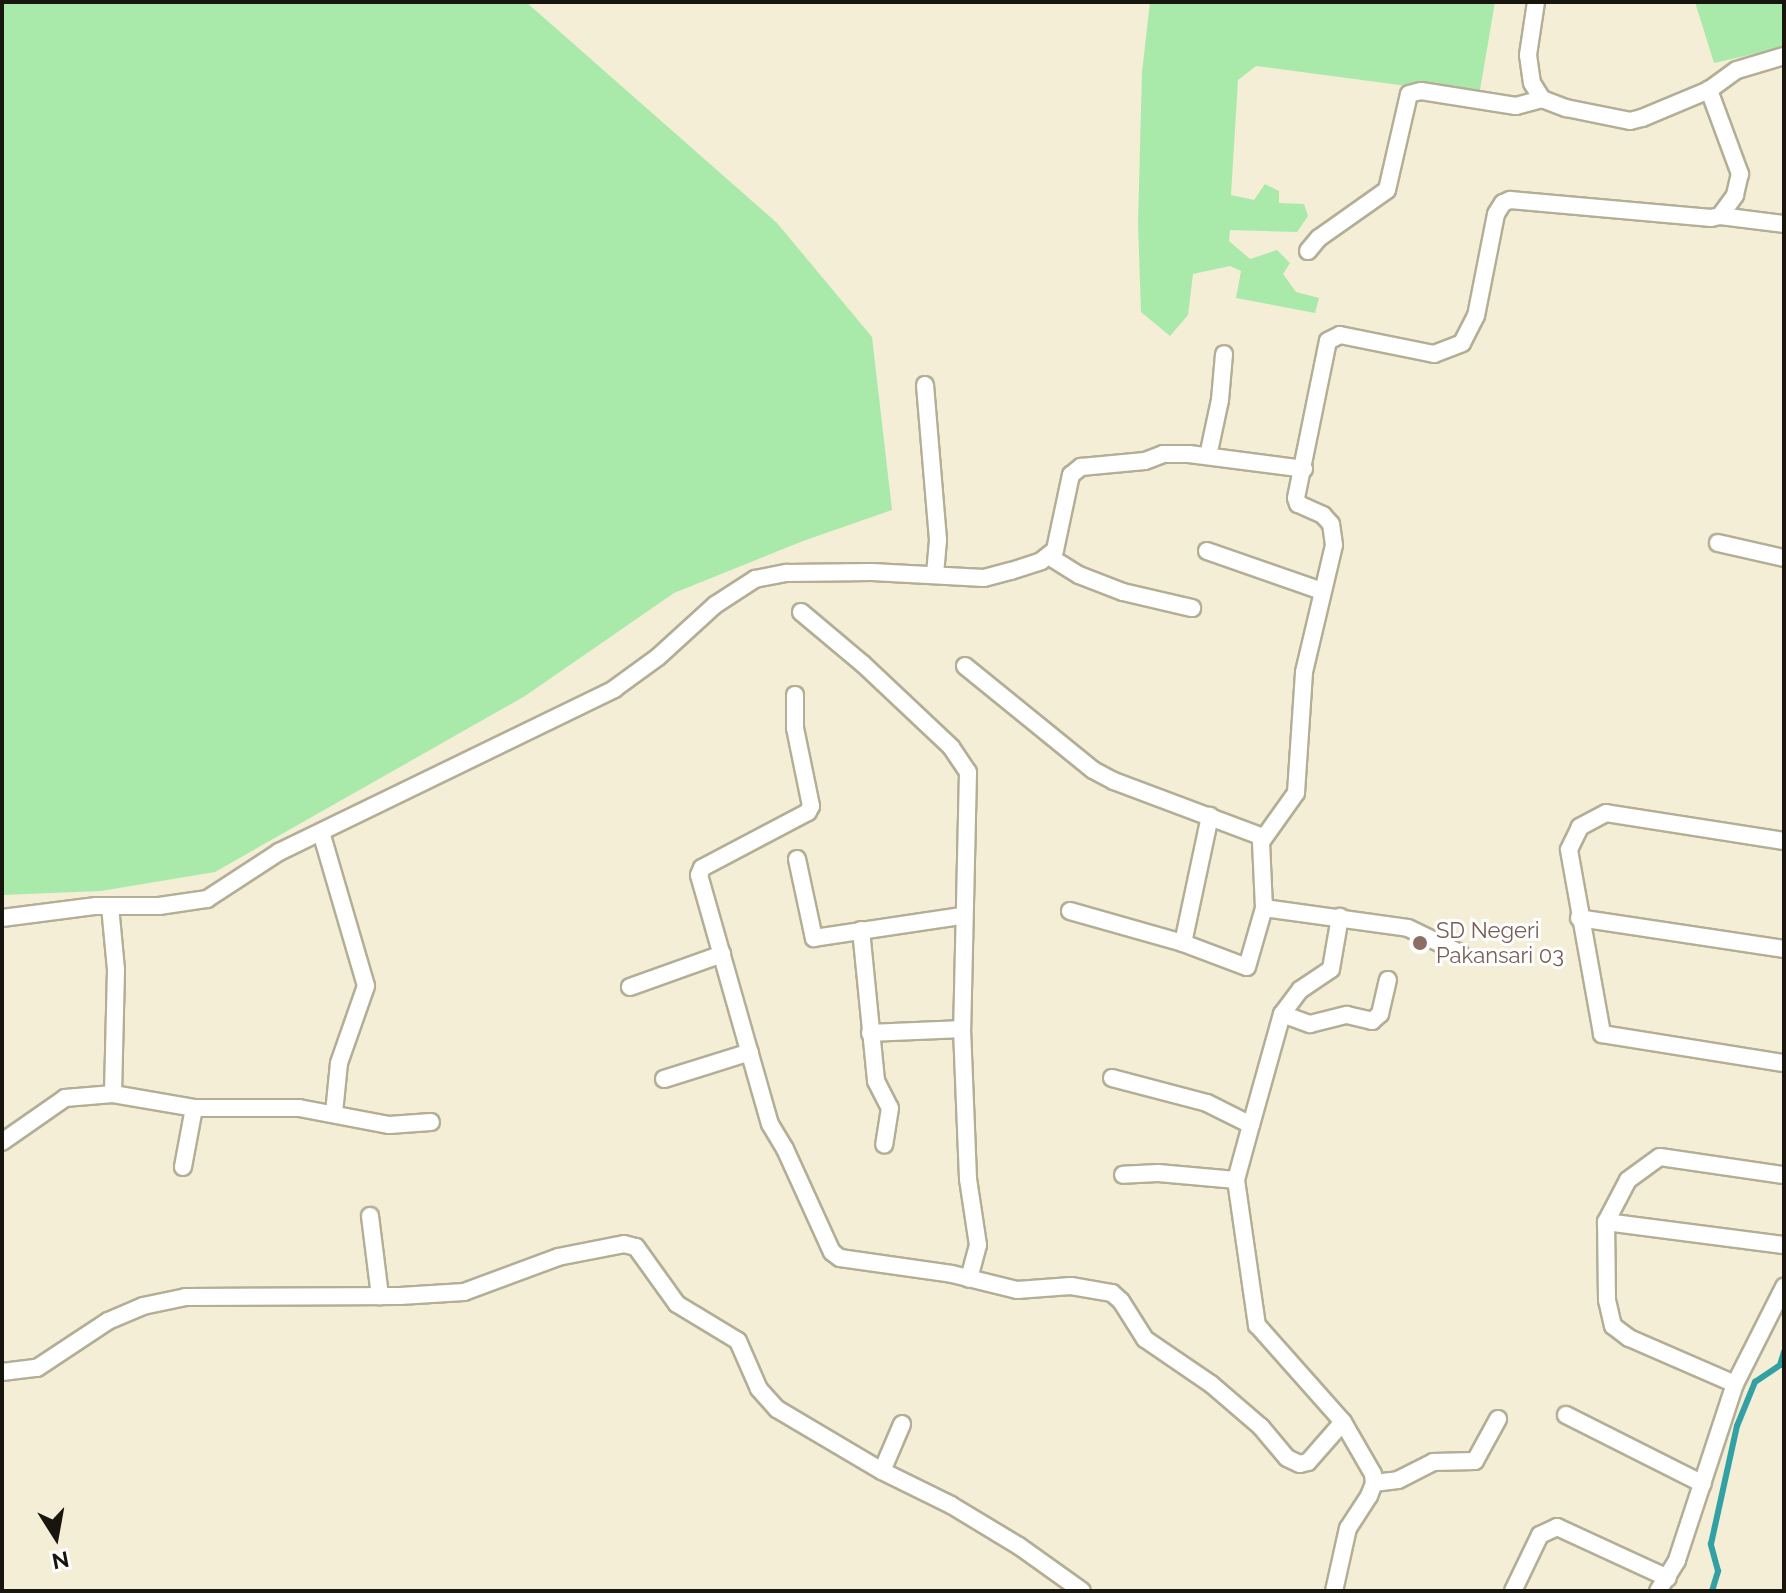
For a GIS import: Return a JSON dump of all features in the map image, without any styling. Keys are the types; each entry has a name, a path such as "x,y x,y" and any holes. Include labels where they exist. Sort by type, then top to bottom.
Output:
{"street":[{"path":"1536,2 1528,55 1532,83 1542,99"},
{"path":"1308,251 1319,238 1387,190 1409,94 1421,91 1516,106 1542,99 1566,108 1630,121 1713,87 1737,70 1784,56"},
{"path":"1713,87 1740,174 1735,195 1720,216"},
{"path":"1070,911 1183,943 1247,967 1264,908 1263,837 1278,822 1296,793 1304,672 1335,531 1323,515 1296,501 1328,341 1340,335 1434,354 1462,343 1476,316 1496,214 1503,203 1521,200 1784,224"},
{"path":"1208,456 1220,400 1224,354"},
{"path":"925,385 938,540 935,574"},
{"path":"2,918 110,906 175,905 207,899 279,852 614,689 658,657 715,605 755,579 787,573 935,574 984,578 1050,557 1055,550 1071,475 1076,469 1145,461 1163,454 1208,456 1304,469"},
{"path":"1718,543 1784,558"},
{"path":"1207,551 1322,591"},
{"path":"1050,557 1079,575 1111,587 1192,608"},
{"path":"801,612 863,664 964,763 970,796 962,916 962,1029 968,1179 978,1245 969,1279"},
{"path":"965,666 1093,770 1114,781 1263,837"},
{"path":"795,695 795,728 811,806 808,812 787,827 700,870 770,1124 785,1149 832,1252 840,1258 1017,1290 1071,1286 1112,1293 1121,1301 1145,1339 1211,1384 1261,1427 1287,1458 1300,1464 1308,1462 1343,1422"},
{"path":"1784,841 1615,814 1598,815 1580,827 1570,842 1579,918 1598,1023 1604,1036 1784,1063"},
{"path":"1183,943 1210,816"},
{"path":"321,832 366,986 339,1063 334,1113"},
{"path":"797,859 814,938 962,916"},
{"path":"110,906 116,970 113,1094"},
{"path":"1264,908 1408,928 1460,953"},
{"path":"1340,917 1331,969 1300,990 1282,1014 1236,1180 1257,1325 1343,1422 1374,1483"},
{"path":"1579,918 1784,949"},
{"path":"861,930 876,1081 890,1108 884,1145"},
{"path":"630,987 722,954"},
{"path":"1282,1014 1310,1024 1347,1015 1372,1021 1380,1014 1388,980"},
{"path":"870,1033 962,1029"},
{"path":"664,1079 750,1052"},
{"path":"1112,1078 1207,1103 1251,1125"},
{"path":"2,1142 65,1098 113,1094 194,1108 299,1108 389,1125 431,1122"},
{"path":"183,1167 194,1108"},
{"path":"1735,1384 1629,1338 1613,1326 1607,1300 1606,1222 1628,1180 1660,1157 1673,1156 1784,1175"},
{"path":"1123,1175 1158,1173 1236,1180"},
{"path":"370,1216 380,1296"},
{"path":"1606,1222 1784,1245"},
{"path":"2,1372 37,1368 108,1321 143,1306 186,1297 380,1296 464,1292 582,1249 624,1244 636,1247 677,1304 741,1344 759,1389 777,1409 882,1471 951,1505 1019,1546 1082,1591"},
{"path":"1513,1591 1540,1535 1557,1527 1663,1584 1703,1484 1735,1384 1784,1287"},
{"path":"1566,1415 1703,1484"},
{"path":"1374,1483 1398,1480 1433,1462 1475,1461 1498,1419"},
{"path":"882,1471 902,1424"},
{"path":"1334,1591 1348,1528 1374,1483"}],"green space":[{"path":"2,2 526,2 777,223 872,337 892,510 803,541 674,593 525,696 215,872 101,891 2,895"},
{"path":"1150,2 1495,2 1480,90 1467,94 1256,66 1238,80 1231,195 1254,200 1265,184 1279,191 1279,203 1304,204 1308,216 1297,232 1230,230 1229,241 1250,259 1277,250 1290,263 1283,274 1296,292 1319,298 1315,313 1236,298 1241,271 1230,266 1193,274 1188,315 1170,336 1141,312 1138,223 1142,72"},
{"path":"1695,2 1784,2 1784,47 1714,63"}],"waterway":[{"path":"1712,1591 1718,1571 1711,1544 1737,1426 1755,1382 1780,1365 1784,1352"}],"place":[{"name":"SD Negeri Pakansari 03","path":"1420,943"}]}
